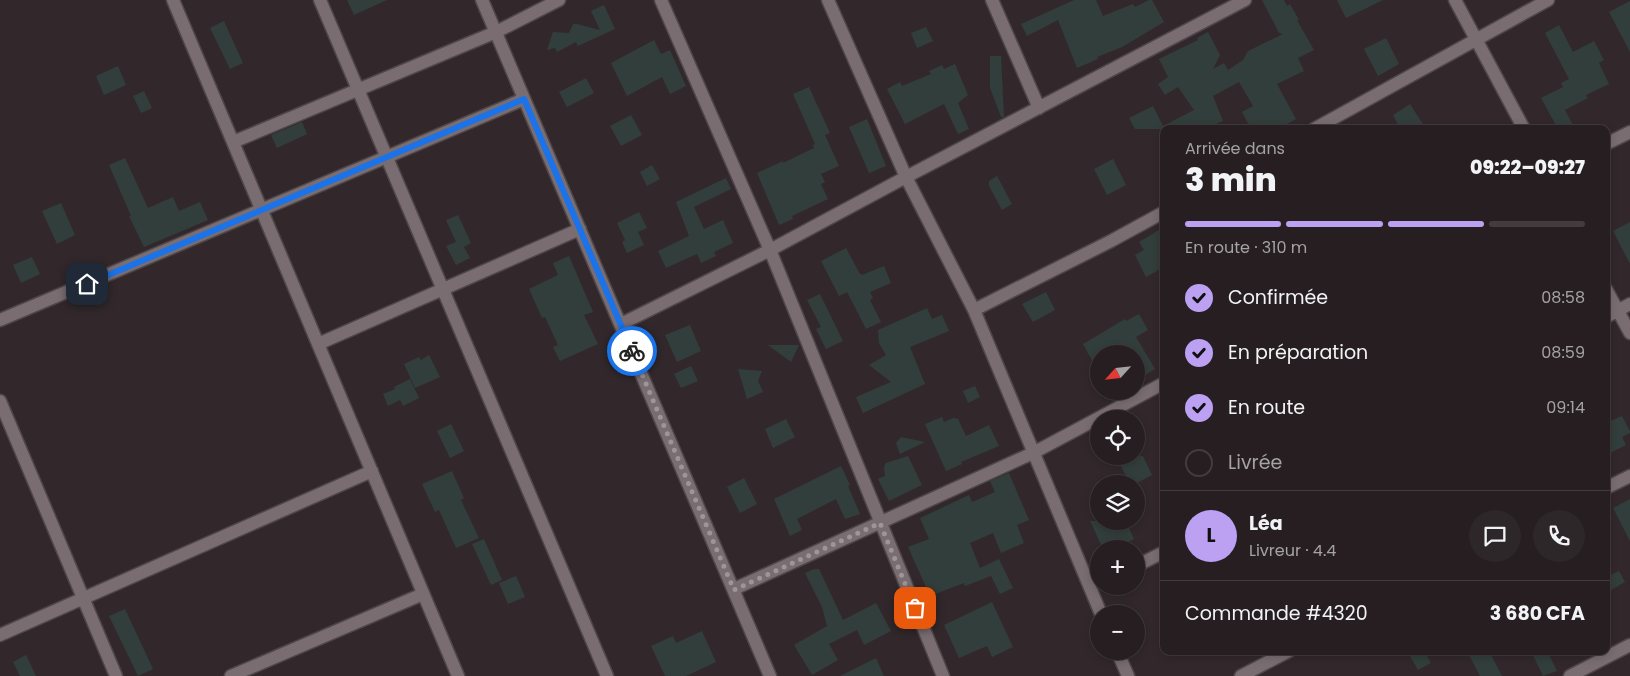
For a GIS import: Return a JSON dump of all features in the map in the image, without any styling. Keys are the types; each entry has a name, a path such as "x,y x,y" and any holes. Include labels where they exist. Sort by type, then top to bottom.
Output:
{"street":[{"path":"173,0 458,676"},
{"path":"320,0 607,676"},
{"path":"482,0 770,676"},
{"path":"233,142 496,32 558,0"},
{"path":"661,0 770,250 943,676"},
{"path":"828,0 906,177 974,310 1034,453 1090,577"},
{"path":"992,0 1039,108"},
{"path":"620,324 770,250 1245,0"},
{"path":"1455,0 1522,125"},
{"path":"1321,125 1548,0"},
{"path":"0,320 524,99"},
{"path":"1610,142 1630,132"},
{"path":"974,310 1160,214"},
{"path":"318,344 580,228"},
{"path":"1630,304 1612,314 1630,333"},
{"path":"734,590 1034,453 1160,384"},
{"path":"0,401 116,676"},
{"path":"0,635 372,471"},
{"path":"1610,486 1630,476"},
{"path":"1145,562 1160,554"},
{"path":"231,676 423,594"},
{"path":"1570,676 1630,645"},
{"path":"1241,676 1281,655"},
{"path":"1121,660 1128,676"}],"building":[{"path":"347,0 387,0 354,15"},
{"path":"1074,0 1096,0 1103,16 1133,4 1135,7 1152,0 1164,22 1122,47 1097,57 1098,59 1077,68 1058,20 1027,36 1021,24"},
{"path":"1262,0 1284,0 1287,6 1290,4 1314,50 1298,58 1304,71 1277,84 1296,119 1285,125 1249,125 1242,112 1253,106 1239,82 1213,96 1223,121 1214,125 1165,125 1194,110 1178,87 1165,95 1158,84 1168,77 1159,59 1198,40 1197,38 1208,32 1220,55 1213,69 1224,63 1228,70 1243,60 1248,51 1283,34 1279,33"},
{"path":"1337,0 1383,0 1346,18"},
{"path":"1630,1 1630,52 1609,12"},
{"path":"604,5 615,29 578,46 576,42 557,52 555,48 547,50 553,32 569,33 573,24 600,30 591,11"},
{"path":"224,21 243,63 230,69 210,28"},
{"path":"1559,25 1573,52 1594,41 1604,60 1599,63 1609,84 1586,95 1588,98 1565,110 1573,125 1556,125 1541,98 1563,87 1561,83 1569,79 1545,33"},
{"path":"926,27 933,41 917,48 911,33"},
{"path":"1386,38 1399,64 1378,76 1364,49"},
{"path":"654,40 661,54 670,50 686,86 670,94 662,77 627,96 611,63"},
{"path":"990,56 1001,56 1004,117 1001,117 990,88"},
{"path":"955,64 968,95 958,103 969,129 958,134 944,104 905,124 887,89 900,82 902,86 931,74 929,71 942,65 944,69"},
{"path":"118,66 126,85 104,95 96,76"},
{"path":"586,78 594,93 567,107 559,92"},
{"path":"809,87 830,133 825,135 839,166 821,174 825,182 821,184 828,199 792,216 793,219 779,225 757,173 814,148 813,145 815,144 793,94"},
{"path":"144,91 152,108 141,113 133,96"},
{"path":"1410,104 1423,125 1398,125 1393,115"},
{"path":"1153,106 1162,125 1160,125 1160,129 1135,129 1129,118"},
{"path":"631,115 642,135 621,146 610,126"},
{"path":"867,119 886,166 869,173 849,127"},
{"path":"302,122 307,134 277,148 271,135"},
{"path":"125,158 148,208 173,197 179,211 200,202 208,220 144,247 129,216 131,216 109,165"},
{"path":"1113,159 1126,185 1107,195 1094,169"},
{"path":"652,165 660,179 647,186 640,172"},
{"path":"997,176 1012,204 1002,210 989,186 989,181"},
{"path":"726,178 731,189 694,207 704,229 723,220 733,243 714,252 716,256 701,263 697,254 666,268 658,251 689,236 676,202"},
{"path":"61,203 75,235 57,244 42,211"},
{"path":"639,212 647,228 638,232 644,245 627,253 622,242 625,240 617,223"},
{"path":"458,215 471,243 464,247 470,258 456,265 446,246 456,242 446,220"},
{"path":"1630,222 1630,264 1613,231"},
{"path":"1160,229 1160,269 1146,277 1135,255 1144,250 1139,242"},
{"path":"846,248 860,274 862,275 884,266 891,283 870,292 873,298 870,300 881,322 866,329 847,292 839,296 821,261"},
{"path":"569,256 593,312 584,315 598,344 560,361 553,347 558,345 545,317 542,318 529,289 558,275 553,263"},
{"path":"32,257 40,274 21,283 13,265"},
{"path":"1046,292 1055,310 1033,322 1022,304"},
{"path":"820,294 843,341 826,349 816,329 821,327 807,300"},
{"path":"927,308 932,319 942,315 949,331 910,347 925,384 863,413 856,397 891,382 869,365 886,355 879,343 878,330"},
{"path":"1139,314 1148,330 1136,337 1141,345 1090,345 1090,357 1083,344 1125,319 1126,321"},
{"path":"690,325 701,351 677,362 665,335"},
{"path":"768,345 799,345 791,362"},
{"path":"1145,352 1155,369 1145,375"},
{"path":"429,355 440,377 415,388 404,364 419,357 421,360"},
{"path":"691,366 698,381 681,388 674,374"},
{"path":"738,369 762,371 758,381 763,392 747,399"},
{"path":"410,379 419,398 403,406 400,400 388,406 383,394"},
{"path":"975,386 980,397 968,403 963,391"},
{"path":"1622,416 1630,433 1622,437 1626,445 1610,453 1610,421"},
{"path":"942,417 944,422 953,418 958,419 966,436 989,425 999,446 961,462 962,464 946,471 925,424"},
{"path":"786,419 795,437 773,448 765,429"},
{"path":"451,424 464,451 450,458 437,431"},
{"path":"901,437 925,442 900,454 896,443"},
{"path":"908,456 922,485 889,501 878,479 885,476 884,467 886,463"},
{"path":"1145,460 1152,475 1145,479 1145,475 1126,475 1120,465 1145,465"},
{"path":"841,466 860,514 845,519 836,499 797,519 802,530 790,536 774,499"},
{"path":"452,471 464,498 461,500 479,538 456,548 439,510 435,512 422,484"},
{"path":"1009,473 1029,520 1017,525 1024,543 1001,553 993,533 970,543 980,568 999,559 1013,588 1000,594 991,576 965,586 964,583 930,596 908,547 929,539 920,518 969,495 972,502 995,492 990,481"},
{"path":"744,478 757,504 740,513 727,487"},
{"path":"1630,499 1630,541 1613,508"},
{"path":"1094,530 1130,530 1134,539 1132,540 1099,540"},
{"path":"484,539 502,580 491,585 472,544"},
{"path":"819,569 843,620 876,603 891,631 864,645 857,630 829,644 838,660 812,675 794,645 827,626 822,607 805,573"},
{"path":"1619,571 1625,582 1610,591 1610,575"},
{"path":"516,576 525,597 508,604 499,583"},
{"path":"992,602 1013,647 992,657 987,646 959,658 944,625"},
{"path":"125,609 153,669 138,676 109,616"},
{"path":"702,631 716,662 686,676 665,676 651,646 673,636 676,643"},
{"path":"26,655 36,676 20,676 13,662"},
{"path":"1409,655 1426,655 1431,663 1418,670"},
{"path":"1469,655 1491,655 1502,676 1480,676"},
{"path":"1533,655 1549,655 1557,671 1543,676"},
{"path":"876,658 884,676 840,676"}],"way so far":[{"path":"632,351 734,590 880,523 915,608"}],"route":[{"path":"87,284 524,99 632,351"}]}
